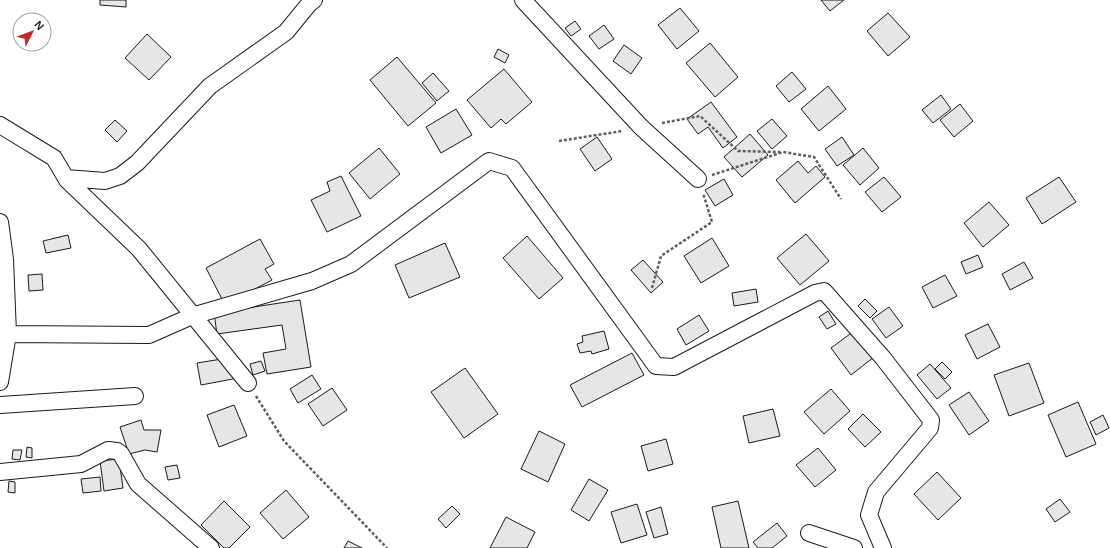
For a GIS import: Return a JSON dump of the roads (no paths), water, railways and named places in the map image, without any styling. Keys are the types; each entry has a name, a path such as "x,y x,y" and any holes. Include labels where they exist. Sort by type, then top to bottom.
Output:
{"street":[{"path":"66,178 105,180 120,176 137,163 210,86 286,32 314,0"},
{"path":"523,0 641,127 698,179"},
{"path":"0,125 54,158 66,178 139,249 192,316 248,382"},
{"path":"8,334 149,335 192,316 312,281 351,264 489,161 512,168 656,366 674,367 815,293 824,291 883,358 931,420 930,428 876,492 869,515 883,548"},
{"path":"0,222 5,259 8,334 0,382"},
{"path":"0,405 135,396"},
{"path":"0,472 81,464 104,451 117,451 121,454 138,484 211,548"},
{"path":"809,533 854,548"}]}
